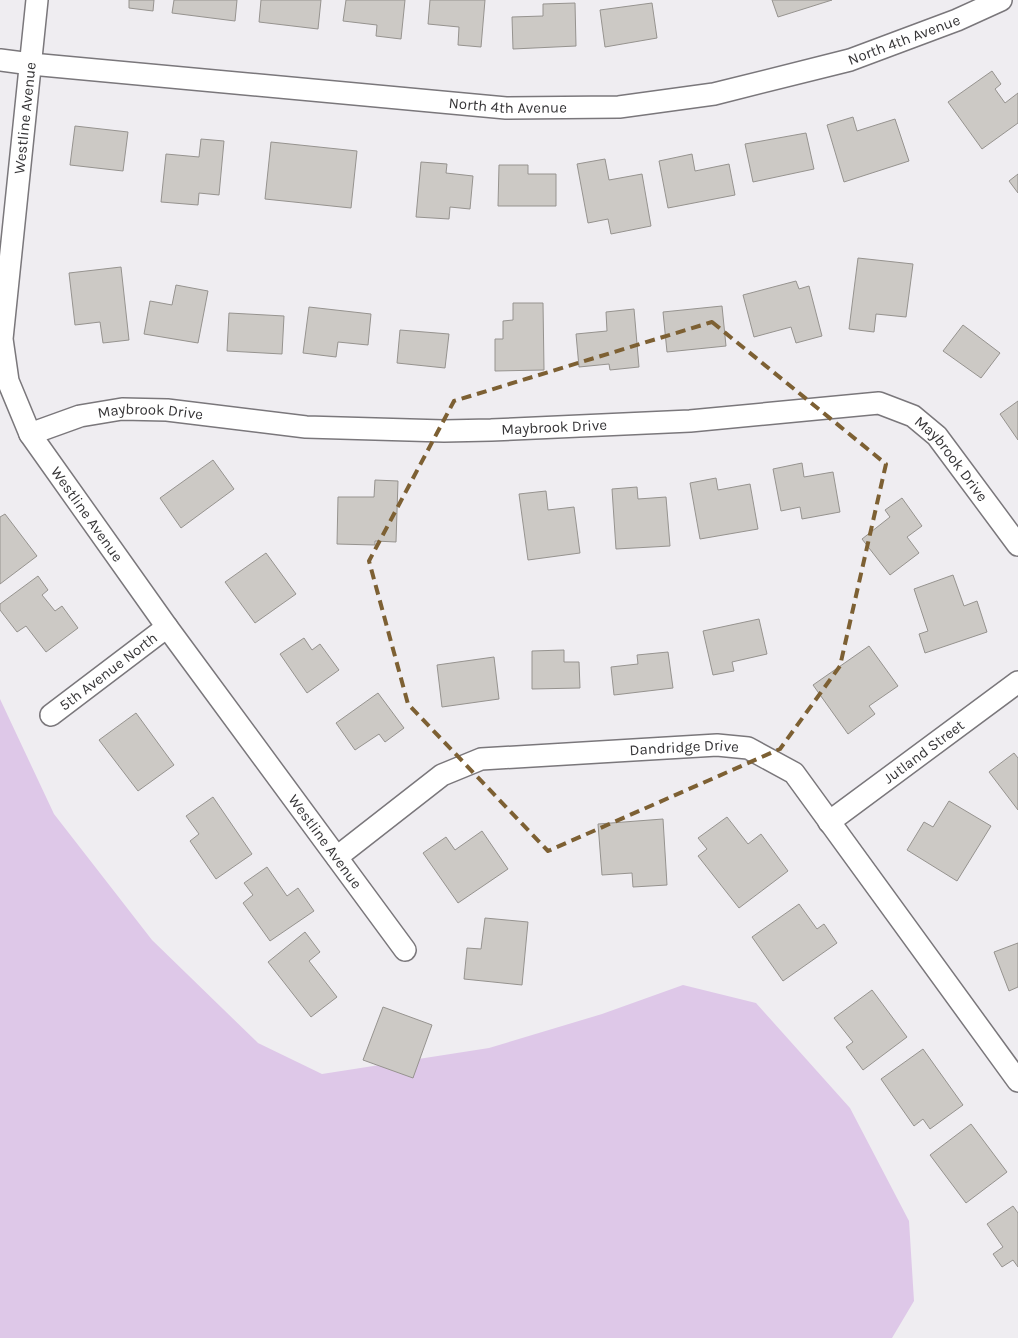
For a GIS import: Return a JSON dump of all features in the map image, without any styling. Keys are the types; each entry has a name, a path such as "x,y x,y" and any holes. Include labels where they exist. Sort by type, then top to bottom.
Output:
{"street":[{"name":"Westline Avenue","path":"37,0 2,339 8,382 30,434 167,626 405,950"},
{"name":"North 4th Avenue","path":"0,60 506,108 619,107 714,94 850,60 957,20 1001,0"},
{"name":"Maybrook Drive","path":"30,434 80,416 122,409 167,410 306,427 454,430 690,421 879,403 913,416 937,436 1018,545"},
{"name":"5th Avenue North","path":"51,715 167,626"},
{"name":"Jutland Street","path":"829,822 1018,682"},
{"name":"Dandridge Drive","path":"337,857 442,774 481,759 717,745 748,748 794,773 1018,1082"}],"highlighted area":[{"path":"712,322 886,464 840,666 780,749 548,851 408,704 369,561 454,401"}],"shaded area":[{"path":"0,699 54,814 152,940 258,1043 322,1074 489,1048 602,1014 683,985 756,1003 850,1108 909,1221 914,1301 892,1338 0,1338"}],"building":[{"path":"129,0 154,0 153,11 129,8"},
{"path":"174,0 237,0 235,21 172,13"},
{"path":"261,0 321,0 318,29 259,22"},
{"path":"346,0 405,0 401,39 376,36 377,25 343,21"},
{"path":"430,0 485,0 481,47 458,45 459,27 428,24"},
{"path":"772,0 832,0 778,17"},
{"path":"575,3 576,46 513,49 512,17 543,16 543,4"},
{"path":"652,3 657,38 605,47 600,10"},
{"path":"992,71 1001,84 995,89 1005,103 1018,93 1018,123 982,149 948,102"},
{"path":"853,117 857,131 895,119 909,161 844,182 827,125"},
{"path":"75,126 128,132 123,171 70,165"},
{"path":"806,133 814,169 753,182 745,144"},
{"path":"201,139 224,141 219,195 199,193 198,205 161,202 166,154 199,157"},
{"path":"271,142 357,151 351,208 265,199"},
{"path":"692,154 695,171 729,164 735,195 668,208 659,161"},
{"path":"605,159 609,180 642,174 651,226 611,234 608,219 588,223 577,164"},
{"path":"421,162 447,164 446,173 473,176 470,209 450,207 449,219 416,217"},
{"path":"499,165 528,165 528,174 556,174 556,206 498,206"},
{"path":"1018,174 1018,193 1009,181"},
{"path":"858,258 913,264 906,317 876,314 874,332 849,329"},
{"path":"121,267 129,340 103,343 100,322 75,325 69,273"},
{"path":"796,281 799,289 809,286 822,336 796,343 791,327 754,337 743,295"},
{"path":"176,285 208,291 198,343 144,334 150,301 172,305"},
{"path":"513,303 543,303 544,370 495,371 495,339 503,339 503,321 513,320"},
{"path":"722,306 726,346 667,352 663,312"},
{"path":"309,307 371,314 368,345 338,342 336,357 303,353"},
{"path":"634,309 639,367 610,370 609,364 579,367 576,334 607,331 606,312"},
{"path":"229,313 284,316 282,354 227,351"},
{"path":"963,325 1000,353 981,378 943,351"},
{"path":"400,330 449,334 445,368 397,363"},
{"path":"1018,401 1018,440 1000,414"},
{"path":"213,460 234,489 181,528 160,498"},
{"path":"802,463 804,477 833,472 840,512 802,519 800,507 781,511 773,469"},
{"path":"716,478 718,490 750,484 758,529 700,539 690,483"},
{"path":"375,480 398,481 396,542 375,541 375,545 337,544 338,497 374,497"},
{"path":"637,487 638,499 666,497 670,546 616,549 612,489"},
{"path":"546,491 548,510 574,507 580,553 528,560 519,494"},
{"path":"902,498 922,526 907,537 919,553 890,575 862,539 890,517 885,510"},
{"path":"5,514 37,556 0,584 0,517"},
{"path":"266,553 296,594 255,623 225,582"},
{"path":"953,575 964,606 977,601 987,632 925,653 919,634 928,631 914,589"},
{"path":"38,576 48,590 42,595 55,611 62,606 78,628 46,652 26,626 17,632 0,610 0,604"},
{"path":"759,619 767,654 732,662 734,671 713,675 703,631"},
{"path":"304,638 312,650 320,644 339,670 307,693 280,654"},
{"path":"869,646 898,686 869,706 875,714 848,734 813,685"},
{"path":"564,650 564,662 579,662 580,688 532,689 532,651"},
{"path":"668,652 673,688 614,695 611,667 638,664 637,655"},
{"path":"494,657 499,699 442,707 437,665"},
{"path":"378,693 404,728 385,742 379,734 355,750 336,723"},
{"path":"136,713 174,765 138,791 99,740"},
{"path":"1014,753 1018,758 1018,810 989,772"},
{"path":"213,797 252,854 216,879 190,841 199,834 186,816"},
{"path":"949,801 991,826 957,881 907,850 924,822 933,827"},
{"path":"727,817 748,844 761,834 788,871 739,908 698,856 707,849 698,838"},
{"path":"663,819 667,885 633,887 632,873 602,875 598,824"},
{"path":"482,831 508,869 458,903 423,853 446,837 455,850"},
{"path":"267,867 287,896 298,888 314,911 270,941 243,903 253,895 244,883"},
{"path":"799,904 817,929 824,924 837,943 783,981 752,937"},
{"path":"485,918 528,922 522,985 464,979 467,948 481,949"},
{"path":"305,932 320,952 309,961 337,997 311,1017 268,962"},
{"path":"1018,943 1018,987 1009,991 994,952"},
{"path":"872,990 907,1037 863,1070 846,1047 853,1042 834,1018"},
{"path":"383,1007 432,1025 413,1078 363,1060"},
{"path":"923,1049 963,1105 930,1129 923,1119 914,1126 881,1079"},
{"path":"971,1124 1007,1172 966,1203 930,1155"},
{"path":"1013,1206 1018,1213 1018,1267 1013,1260 1002,1267 993,1254 1003,1247 987,1224"}]}
